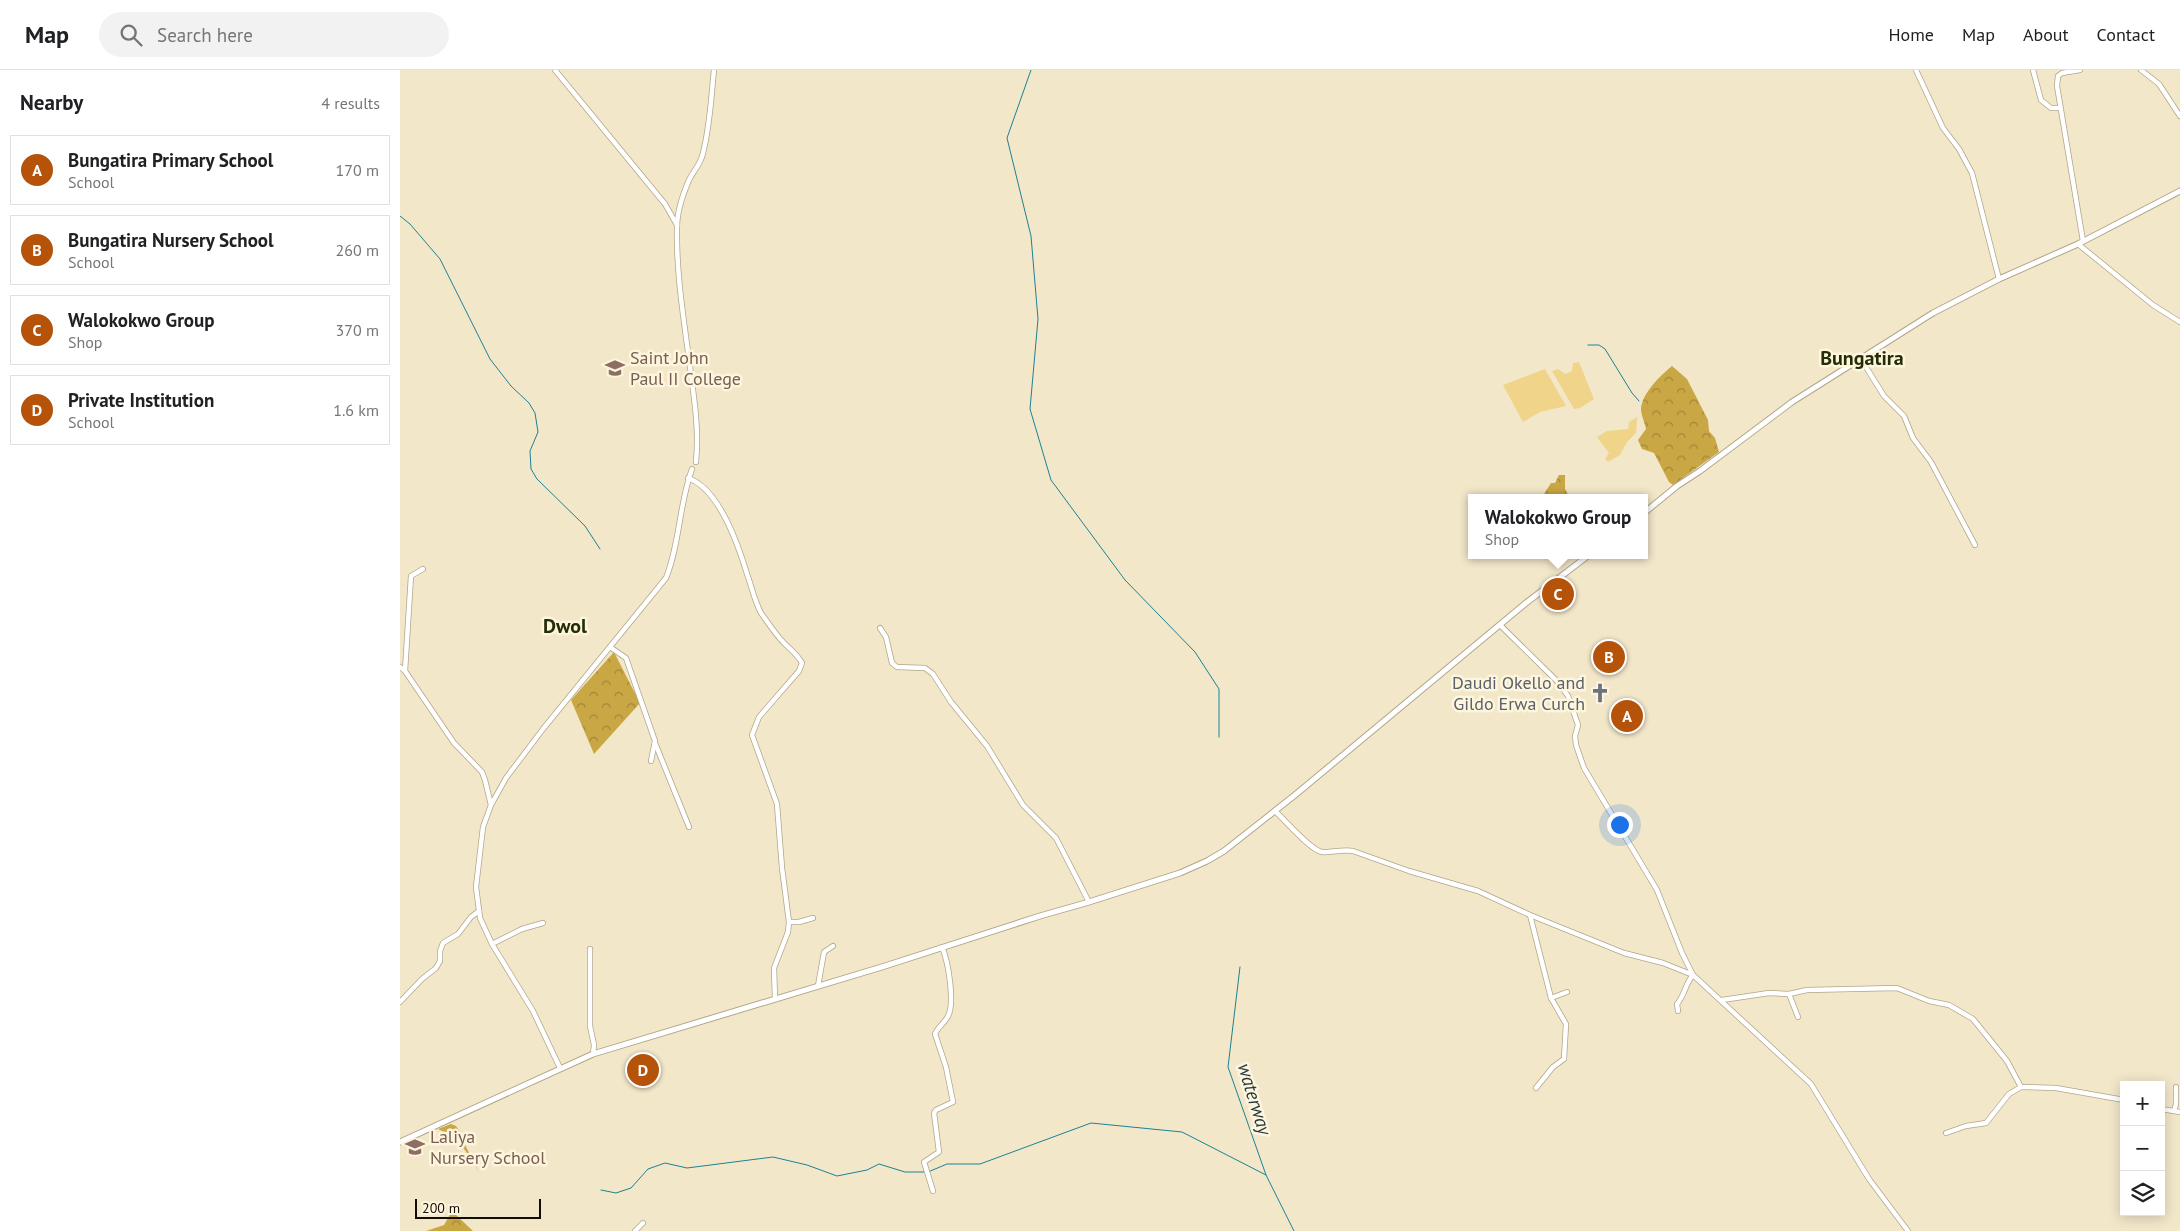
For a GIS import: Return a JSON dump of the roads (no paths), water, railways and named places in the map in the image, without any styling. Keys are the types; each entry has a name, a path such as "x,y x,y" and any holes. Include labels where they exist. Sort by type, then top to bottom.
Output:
{"street":[{"path":"555,70 665,204 677,225"},
{"path":"696,462 698,429 689,350 678,285 677,225 690,178 698,168 703,154 714,70"},
{"path":"1916,70 1943,128 1959,149 1972,173 1998,279"},
{"path":"2033,70 2042,100 2051,108 2059,108"},
{"path":"2080,70 2062,73 2058,76 2057,86 2080,242 2153,304 2180,322"},
{"path":"2141,70 2159,84 2180,116"},
{"path":"1648,509 1792,402 1933,313 1998,279 2080,242 2180,191"},
{"path":"1862,359 1884,396 1904,416 1913,438 1931,462 1975,545"},
{"path":"560,1068 533,1011 492,944 478,911 476,887 483,827 498,788 666,578 671,566 688,478 692,468"},
{"path":"688,478 697,481 705,488 720,508 729,524 762,613 786,645 796,652 802,663 800,671 759,717 752,735 777,804 782,868 789,922 788,932 774,968 775,999"},
{"path":"400,1141 593,1054 1089,902 1180,872 1207,861 1224,851 1275,811 1526,603 1585,559"},
{"path":"405,671 411,576 423,569"},
{"path":"1500,626 1558,682 1568,696 1578,725 1575,736 1584,768 1657,890 1682,953 1693,975"},
{"path":"880,628 886,637 892,663 897,667 925,668 933,674 951,702 986,746 1023,805 1056,838 1089,902"},
{"path":"610,647 626,658 655,742 689,827"},
{"path":"400,667 405,671 454,744 482,772 486,780 491,805"},
{"path":"651,761 655,742"},
{"path":"1275,811 1309,846 1319,851 1353,850 1409,871 1478,891 1530,915 1624,953 1663,963 1693,975 1811,1084 1869,1178 1908,1231"},
{"path":"400,1002 422,979 436,968 440,961 443,943 458,934 478,911"},
{"path":"1530,915 1551,998 1566,1024 1564,1060 1553,1067 1536,1088"},
{"path":"789,922 799,922 813,918"},
{"path":"492,944 522,929 543,923"},
{"path":"818,986 824,952 833,946"},
{"path":"933,1191 924,1162 939,1152 934,1113 936,1110 953,1102 946,1067 935,1034 948,1018 952,1004 948,969 942,947"},
{"path":"590,949 590,1026 594,1045 593,1054"},
{"path":"1678,1011 1677,1004 1686,991 1688,981 1693,975"},
{"path":"1722,1000 1769,993 1789,994 1807,990 1897,988 1929,1001 1949,1005 1973,1019 2007,1062 2021,1087"},
{"path":"1551,998 1567,992"},
{"path":"1789,994 1798,1017"},
{"path":"1946,1133 1986,1122 2009,1094 2021,1087 2056,1088 2120,1099"},
{"path":"2174,1111 2176,1087"},
{"path":"2165,1110 2180,1112"},
{"path":"635,1231 643,1223"}],"waterway":[{"path":"1031,70 1007,138 1031,236 1038,319 1030,409 1051,480 1125,580 1195,652 1219,689 1219,737"},
{"path":"400,216 410,224 440,259 490,359 511,386 529,403 535,413 538,432 530,451 531,469 537,479 585,526 600,549"},
{"path":"1588,345 1599,345 1605,349 1639,401"},
{"name":"waterway","path":"1240,967 1228,1067 1266,1175 1294,1231"},
{"path":"928,1172 947,1164 980,1164 1091,1123 1182,1132 1266,1175"},
{"path":"601,1190 616,1193 631,1188 648,1169 665,1163 687,1168 773,1157 807,1165 837,1176 867,1170 879,1164 905,1172 925,1172"}],"place":[{"name":"Saint John Paul II College","path":"615,368"},
{"name":"Walokokwo Group","path":"1558,594"},
{"name":"Bungatira Nursery School","path":"1609,657"},
{"name":"Daudi Okello and Gildo Erwa Curch","path":"1600,693"},
{"name":"Bungatira Primary School","path":"1627,716"},
{"name":"Private Institution","path":"643,1070"},
{"name":"Laliya Nursery School","path":"415,1147"}],"district":[{"name":"Bungatira","path":"1862,358"},
{"name":"Dwol","path":"565,626"}]}
